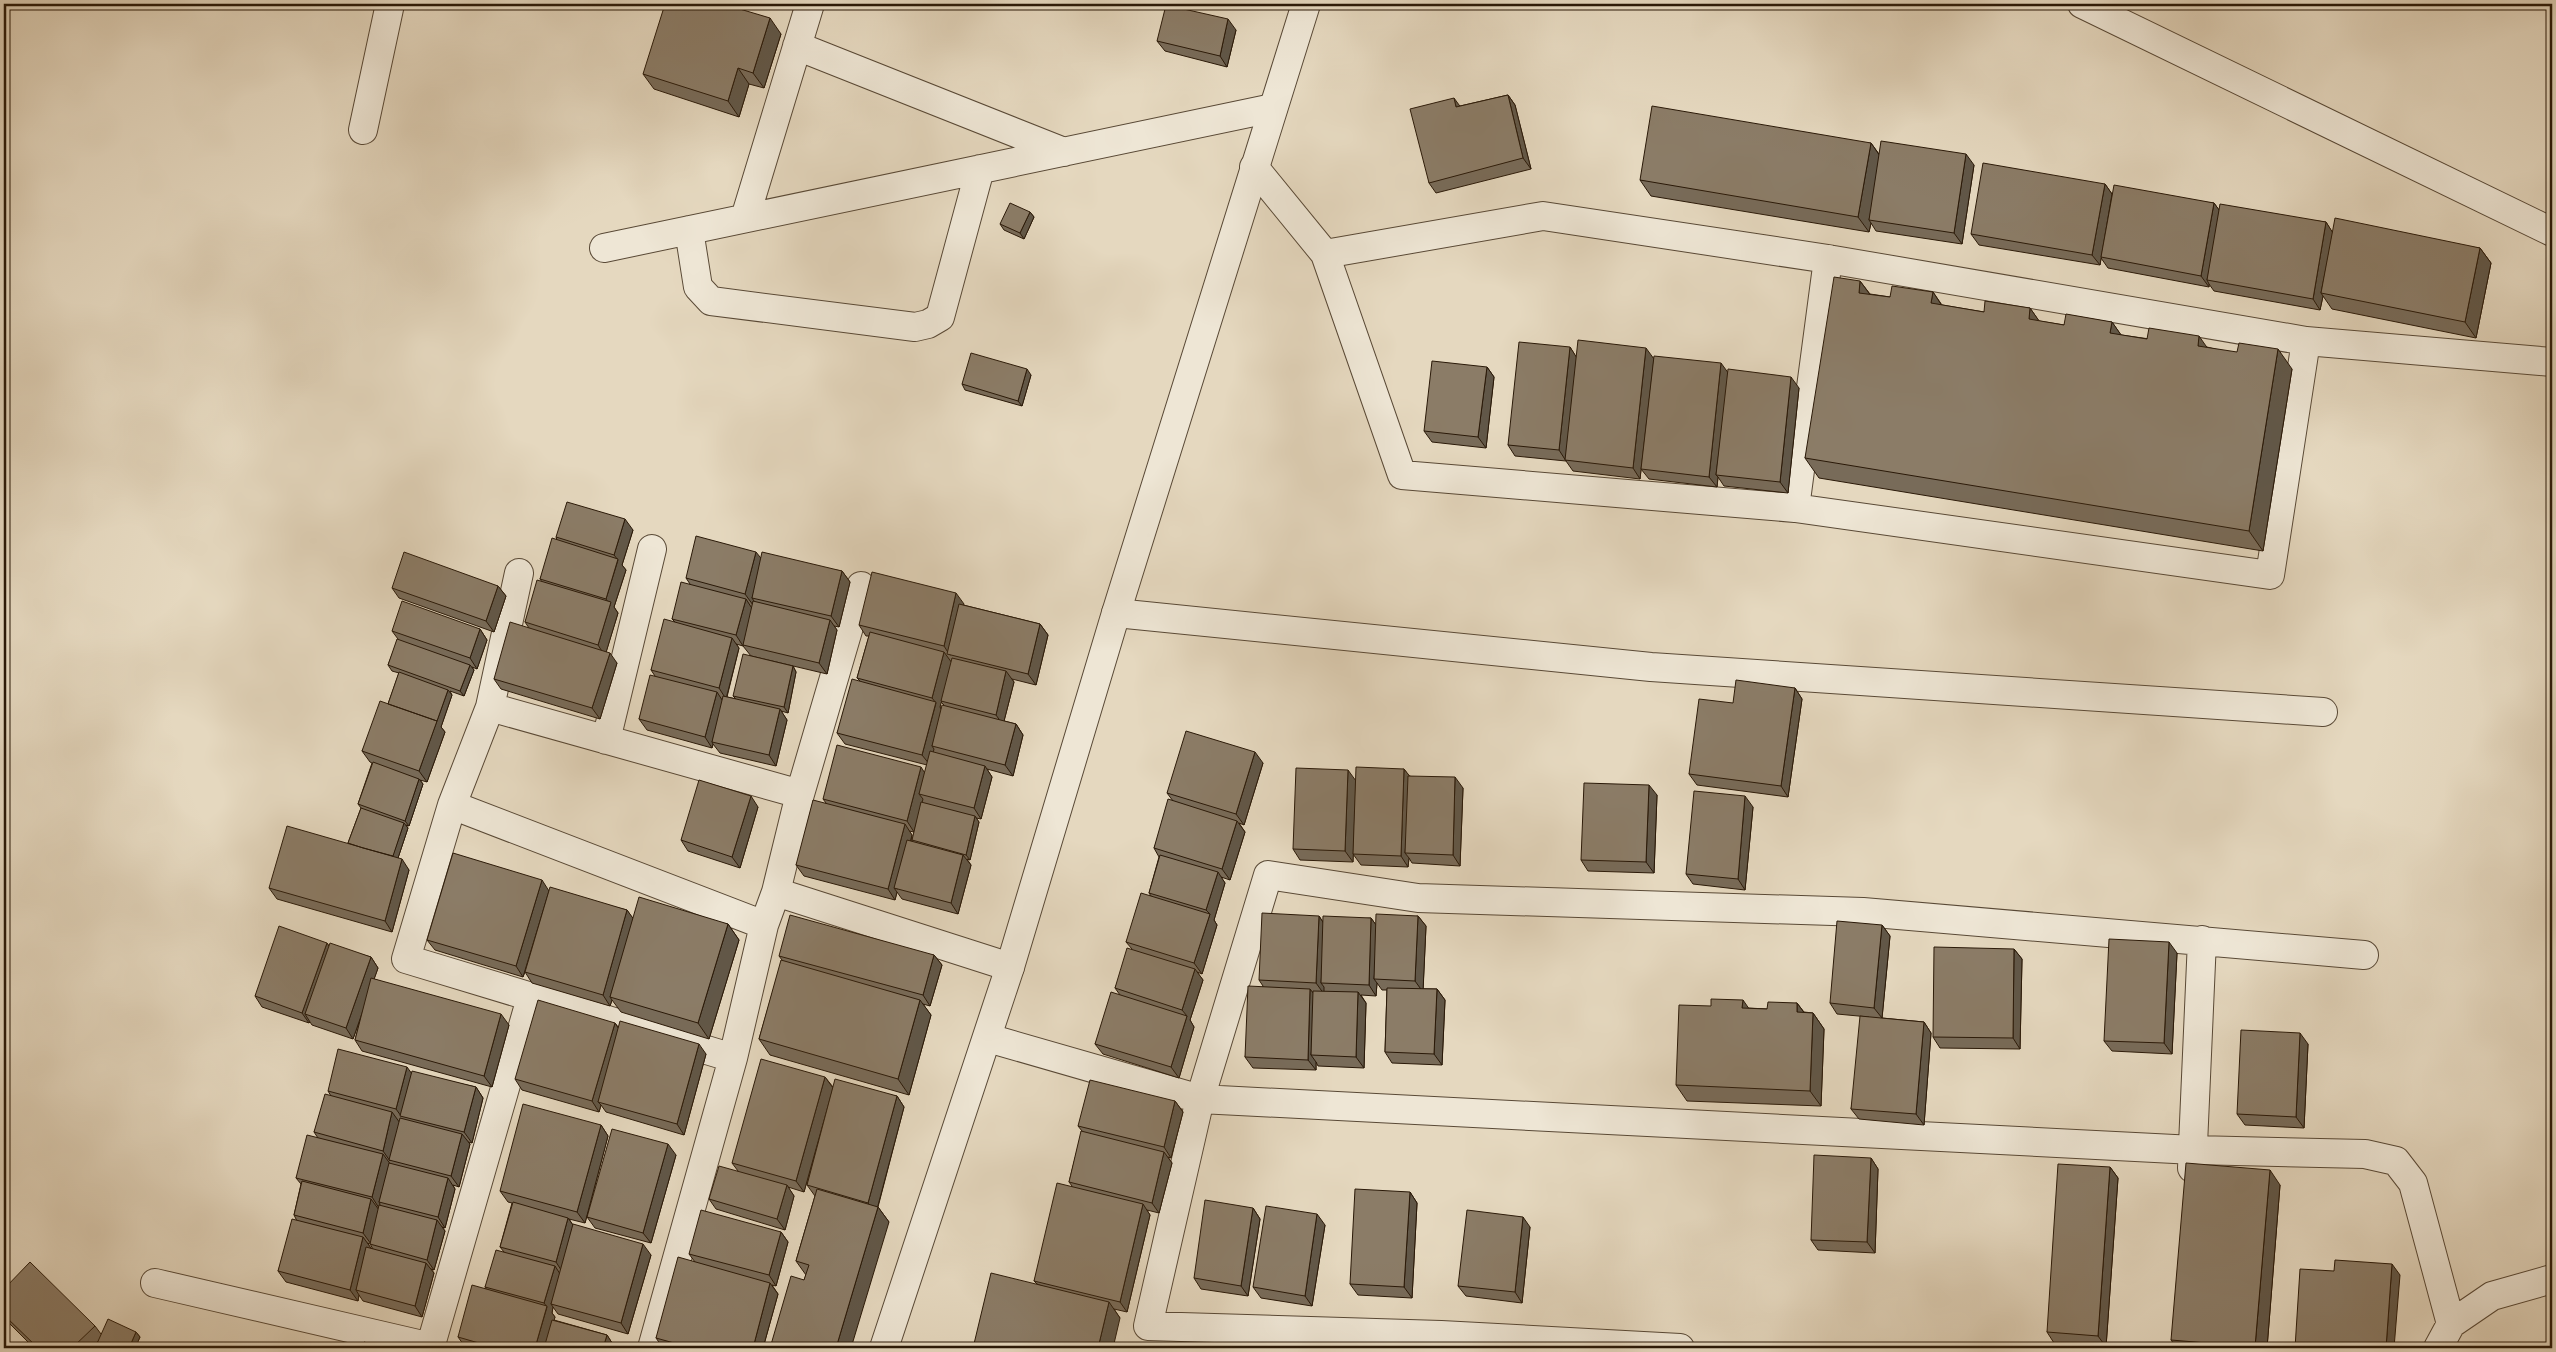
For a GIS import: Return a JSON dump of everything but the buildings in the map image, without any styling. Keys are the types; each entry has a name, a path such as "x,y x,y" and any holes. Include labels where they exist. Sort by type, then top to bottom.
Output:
{"street":[{"path":"362,130 390,4"},
{"path":"744,218 810,4"},
{"path":"884,1348 988,1038 1116,613 1306,4"},
{"path":"2082,4 2552,232"},
{"path":"797,46 1064,152"},
{"path":"604,248 1273,108"},
{"path":"1254,167 1325,254 1402,475 1795,508 2270,575 2306,341"},
{"path":"689,230 698,287 711,302 915,327 928,324 940,317 980,170"},
{"path":"1325,254 1543,216 1828,259 2306,341 2552,362"},
{"path":"1795,508 1828,259"},
{"path":"606,740 652,549"},
{"path":"519,573 490,707 452,805 406,959 733,1058"},
{"path":"652,1348 733,1058 764,925 776,892 800,794 861,586"},
{"path":"1116,613 1650,667 2323,712"},
{"path":"490,707 800,794"},
{"path":"452,805 764,925"},
{"path":"1680,1348 1441,1334 1148,1326 1200,1098 1268,875 1418,898 1863,912 2364,955"},
{"path":"776,892 1010,967"},
{"path":"2190,1190 2194,1150 2202,940"},
{"path":"155,1283 430,1348 532,998"},
{"path":"988,1038 1200,1098 2194,1150 2365,1154 2396,1161 2413,1183 2451,1324"},
{"path":"2438,1348 2451,1324 2492,1296 2552,1279"}]}
